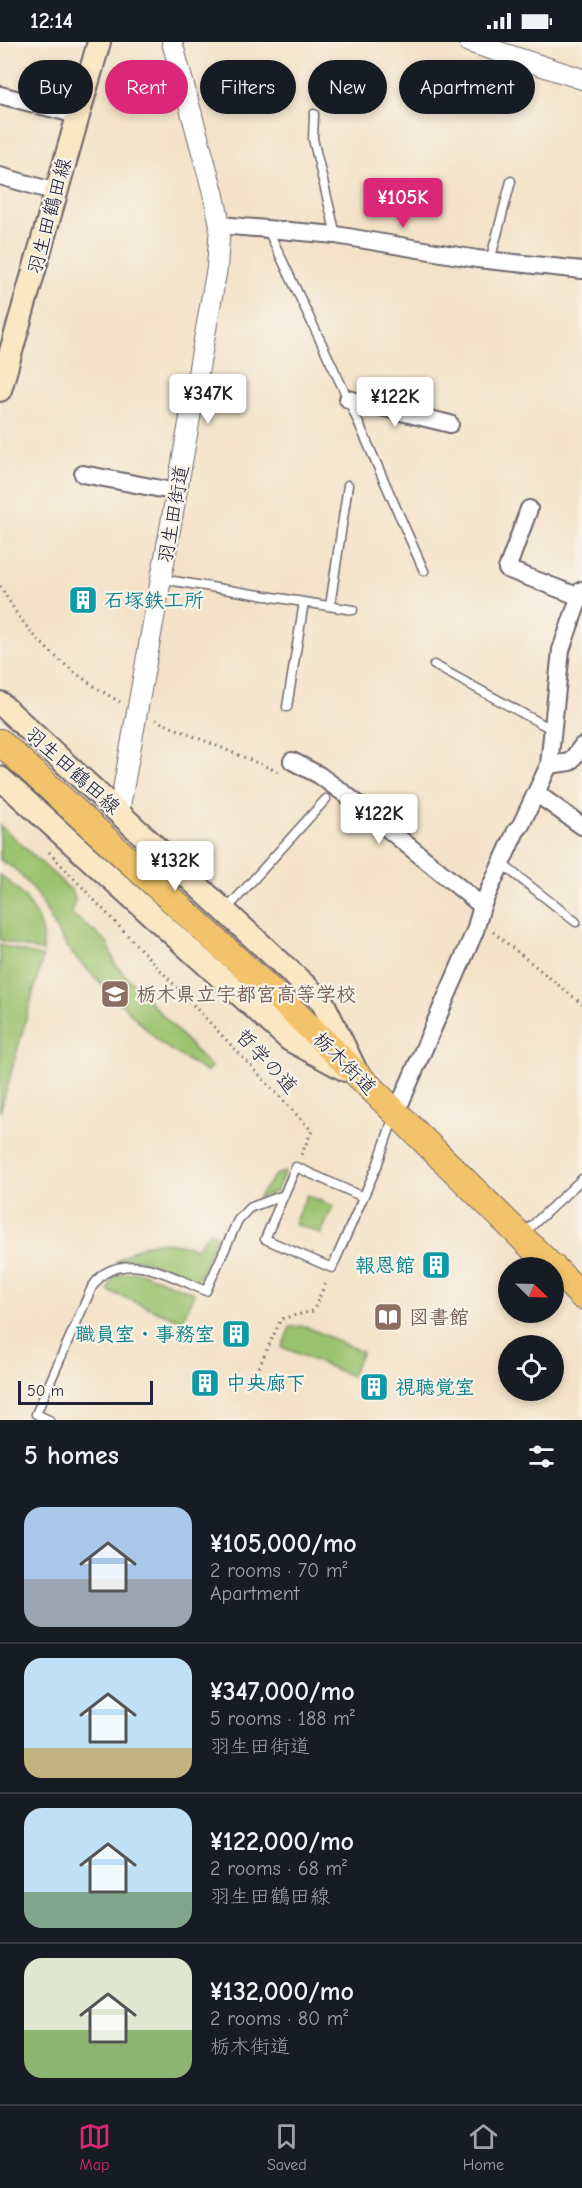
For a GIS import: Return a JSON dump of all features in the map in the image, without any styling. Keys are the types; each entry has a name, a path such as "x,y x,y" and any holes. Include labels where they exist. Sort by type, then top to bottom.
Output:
{"main road":[{"name":"羽生田鶴田線","path":"0,390 99,42"},
{"name":"羽生田鶴田線","path":"0,703 322,1000 358,1076"},
{"name":"栃木街道","path":"0,742 295,1012 542,1257"},
{"path":"0,778 290,1040 358,1076"},
{"name":"栃木街道","path":"564,1279 582,1296"}],"street":[{"name":"羽生田街道","path":"119,812 217,268 220,225 172,42"},
{"path":"469,42 582,79"},
{"path":"0,94 77,115"},
{"path":"0,176 56,192"},
{"path":"220,225 336,235 490,261 582,270"},
{"path":"348,399 450,424"},
{"path":"83,474 177,492"},
{"path":"396,1113 475,931 480,913 549,765 561,650 581,593 507,569 530,509"},
{"path":"549,765 570,762 582,746"},
{"path":"292,761 319,775 345,794 480,913"},
{"path":"536,793 582,826"}],"lane":[{"path":"314,114 314,139 336,235"},
{"path":"490,261 511,181"},
{"path":"268,230 348,399 424,571"},
{"path":"330,606 348,485"},
{"path":"161,579 353,609"},
{"path":"287,706 304,602"},
{"path":"434,665 553,730"},
{"path":"226,910 326,799"},
{"path":"502,864 576,922"},
{"path":"363,1197 296,1167 265,1239 332,1268 363,1197 396,1113"},
{"path":"522,1236 582,1179"},
{"path":"50,1420 36,1414 92,1287 105,1273 125,1266 144,1266 206,1291 238,1220 249,1208 284,1195"}],"path":[{"path":"0,586 21,620 40,643 63,664 129,708"},
{"name":"哲学の道","path":"49,852 312,1131 296,1167"},
{"path":"480,913 582,1004"},
{"path":"254,1378 281,1319 313,1311 332,1268"}],"green space":[{"path":"0,825 73,892 75,900 72,914 107,942 115,964 211,1067 206,1072 161,1044 73,955 58,933 38,895 15,869 0,860"},
{"path":"0,875 18,890 32,908 41,929 43,952 0,940"},
{"path":"0,945 43,957 0,1113"},
{"path":"285,1172 276,1192 258,1198 275,1175"},
{"path":"307,1195 333,1206 321,1234 294,1223"},
{"path":"210,1231 216,1236 200,1277 193,1280 139,1259 117,1261 137,1248 155,1242 196,1248"},
{"path":"134,1272 143,1273 194,1293 182,1321 108,1291 113,1276"},
{"path":"305,1326 362,1352 351,1376 282,1347 290,1327"}],"place":[{"name":"石塚鉄工所","path":"83,600"},
{"name":"栃木県立宇都宮高等学校","path":"115,994"},
{"name":"報恩館","path":"436,1265"},
{"name":"図書館","path":"388,1317"},
{"name":"職員室・事務室","path":"236,1334"},
{"name":"中央廊下","path":"205,1383"},
{"name":"視聴覚室","path":"374,1387"}]}
